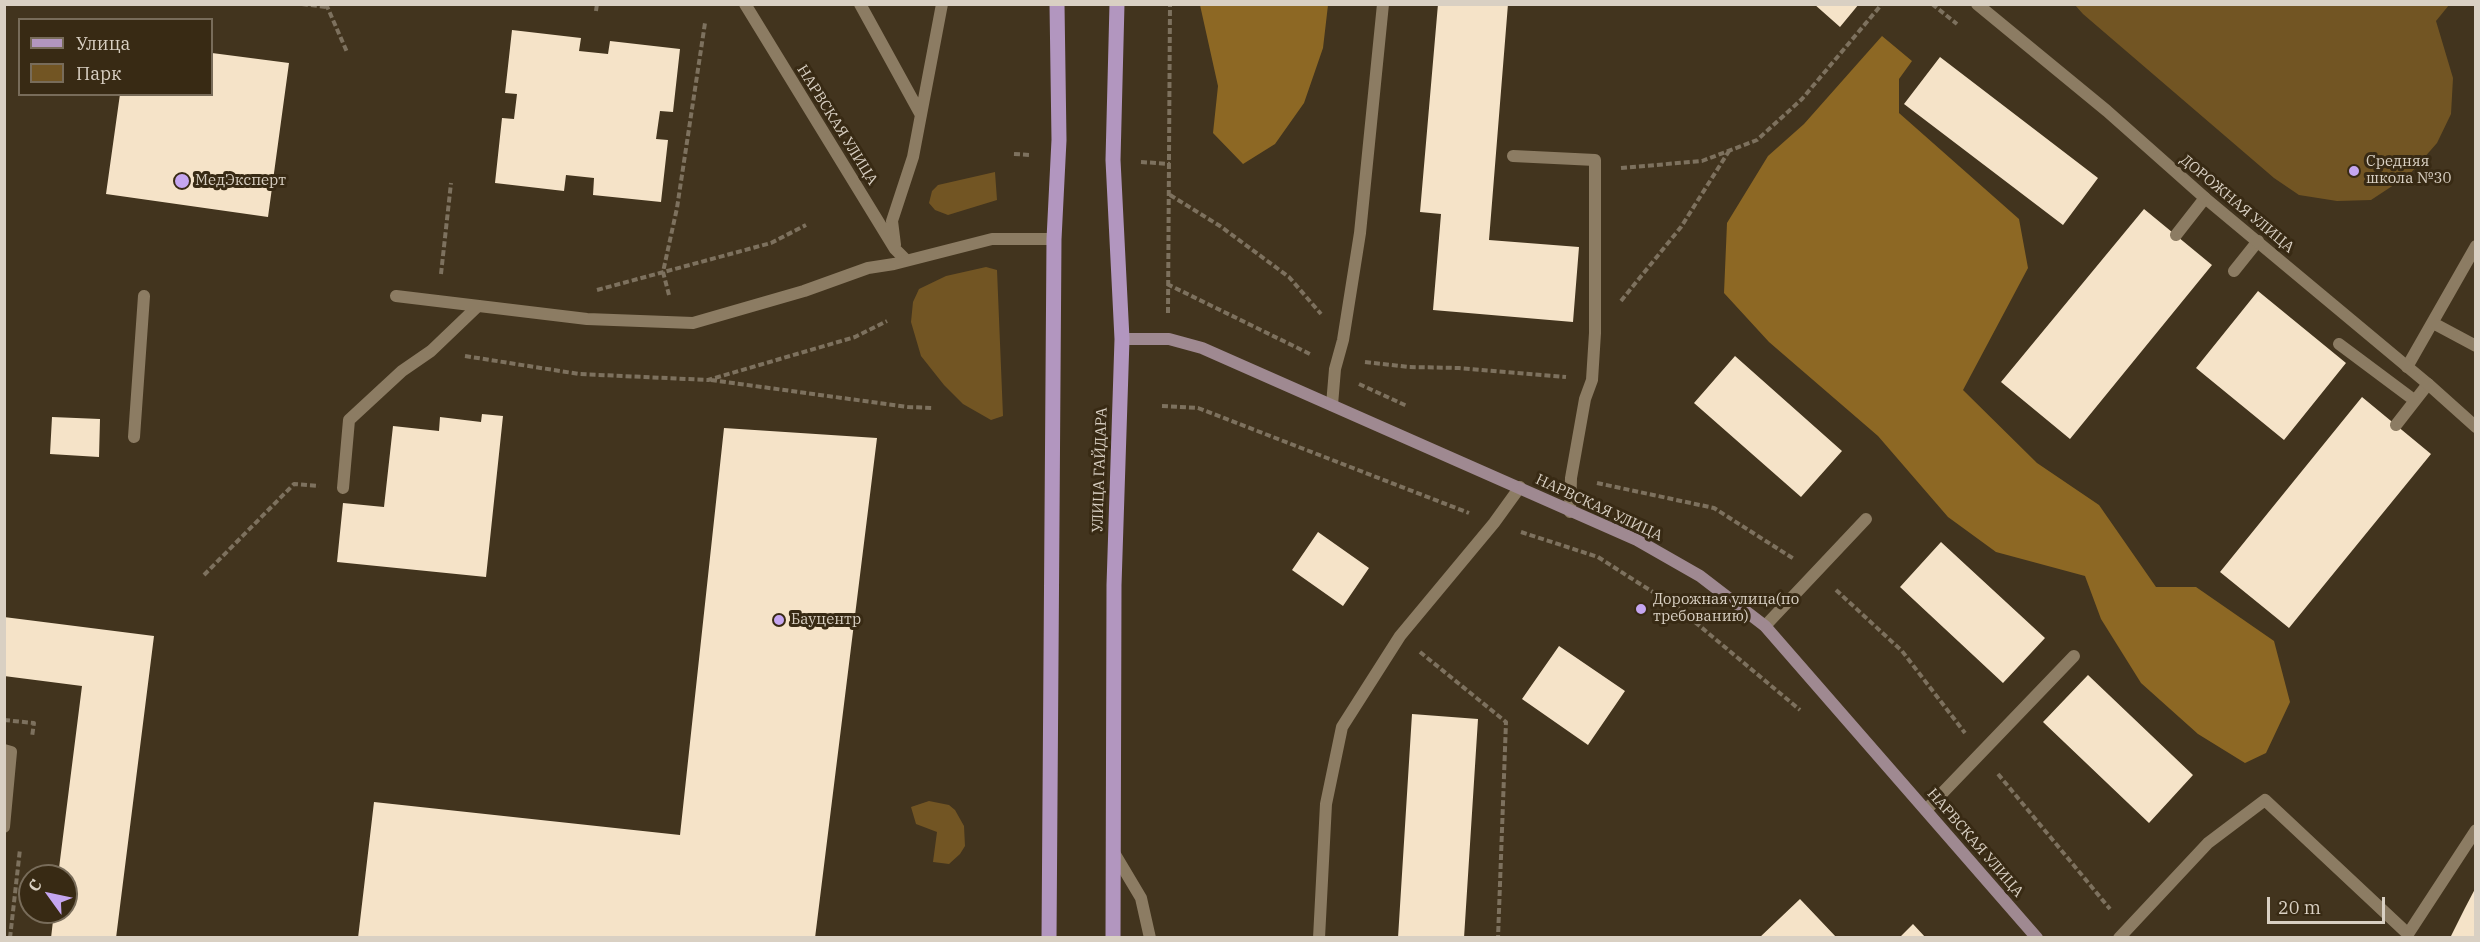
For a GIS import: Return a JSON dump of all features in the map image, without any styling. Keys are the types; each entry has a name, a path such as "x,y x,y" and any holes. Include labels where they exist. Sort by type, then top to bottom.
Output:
{"main road":[{"path":"1049,938 1054,239 1059,140 1058,4"},
{"name":"УЛИЦА ГАЙДАРА","path":"1113,938 1114,585 1122,339 1113,160 1117,4"}],"street":[{"name":"НАРВСКАЯ УЛИЦА","path":"745,4 895,249 906,260"},
{"path":"860,4 921,115"},
{"path":"895,249 892,221 914,157 942,4"},
{"path":"1332,405 1335,369 1341,348 1360,233 1383,4"},
{"name":"ДОРОЖНАЯ УЛИЦА","path":"1977,4 2107,111 2205,198 2428,384 2475,428"},
{"path":"1513,156 1595,160 1593,171 1595,333 1592,380 1585,399 1571,478 1570,513"},
{"path":"2176,235 2205,198"},
{"path":"396,297 587,320 693,323 804,291 868,268 992,239 1054,239"},
{"path":"2234,271 2259,241"},
{"path":"2407,367 2475,246"},
{"path":"134,437 144,296"},
{"path":"343,488 349,420 402,371 431,351 478,306"},
{"path":"2433,323 2475,346"},
{"name":"НАРВСКАЯ УЛИЦА","path":"1122,339 1168,339 1202,348 1520,487 1570,513 1638,540 1700,576 1765,626 2037,938"},
{"path":"2339,344 2414,400"},
{"path":"2396,425 2428,384"},
{"path":"1319,938 1326,804 1342,727 1400,636 1494,523 1520,487"},
{"path":"1765,626 1866,519"},
{"path":"1926,810 2074,657"},
{"path":"4,750 11,752 4,827"},
{"path":"2123,934 2208,843 2265,800 2408,934 2475,830"},
{"path":"1113,851 1141,898 1150,938"}],"path":[{"path":"302,4 326,6 347,52"},
{"path":"596,11 597,4"},
{"path":"1169,321 1167,284 1170,4"},
{"path":"1593,171 1702,160 1757,140 1802,99 1882,4"},
{"path":"671,306 663,272 677,208 705,23"},
{"path":"1595,333 1681,227 1729,151"},
{"path":"450,276 441,274 451,183"},
{"path":"586,293 771,243 806,225"},
{"path":"1167,284 1318,357 1361,385 1414,410"},
{"path":"708,380 855,337 887,321"},
{"path":"431,351 579,374 708,380 908,407 934,408"},
{"path":"1162,406 1198,408 1494,523 1598,557 1677,607 1806,716"},
{"path":"1571,478 1714,508 1816,573 1902,651 2123,934"},
{"path":"204,575 294,484 343,488"},
{"path":"1400,636 1506,722 1498,938"}],"green space":[{"path":"2075,5 2449,5 2436,21 2453,78 2451,114 2437,143 2409,175 2371,200 2337,201 2299,195 2274,178"},
{"path":"995,172 997,200 948,215 935,210 929,203 932,191 938,185"},
{"path":"986,267 997,270 1003,416 991,420 963,404 944,385 921,356 911,322 913,302 919,289 946,276"},
{"path":"929,801 949,805 955,810 964,826 965,846 949,864 933,862 937,832 916,824 911,807"}],"shaded area":[{"path":"1200,5 1328,5 1323,48 1304,103 1275,144 1243,164 1213,133 1218,86"},
{"path":"1882,36 1912,61 1899,79 1899,113 2019,219 2028,268 1963,390 2037,463 2099,505 2156,587 2196,587 2274,641 2290,702 2266,753 2245,763 2198,734 2141,683 2101,619 2085,576 1996,552 1948,517 1878,436 1769,342 1724,293 1727,223 1768,156 1804,124"}],"building":[{"path":"1438,4 1508,4 1489,240 1579,247 1573,322 1433,310 1441,214 1420,212"},
{"path":"1814,4 1859,4 1840,27"},
{"path":"512,30 581,38 579,51 608,54 610,41 680,49 673,112 660,111 656,139 668,140 661,202 593,195 594,178 566,175 564,191 495,183 502,118 514,119 517,94 505,93"},
{"path":"213,53 289,63 268,217 106,194 120,96 213,96"},
{"path":"1940,57 2098,178 2063,225 1904,104"},
{"path":"2144,209 2212,265 2070,439 2001,382"},
{"path":"2258,291 2346,363 2284,440 2196,368"},
{"path":"1735,356 1842,451 1801,497 1694,403"},
{"path":"2362,397 2431,454 2289,628 2220,572"},
{"path":"482,414 503,416 486,577 337,562 343,503 384,507 393,426 439,431 440,417 481,422"},
{"path":"52,417 100,419 99,457 50,454"},
{"name":"Бауцентр","path":"724,428 877,438 815,938 358,938 374,802 680,835"},
{"path":"1318,532 1369,568 1343,606 1292,570"},
{"path":"1941,542 2045,638 2003,683 1900,587"},
{"path":"4,617 154,636 116,938 51,938 53,924 78,924 78,864 60,864 82,686 4,676"},
{"path":"1559,646 1625,691 1588,745 1522,699"},
{"path":"2088,675 2193,775 2149,823 2043,722"},
{"path":"1412,714 1478,719 1464,938 1398,938"},
{"path":"2476,887 2476,938 2450,938 2465,908"},
{"path":"1800,899 1837,938 1759,938"},
{"path":"1913,924 1926,938 1899,938"}],"place":[{"name":"Средняя школа №30","path":"2354,171"},
{"name":"МедЭксперт","path":"182,181"},
{"name":"Дорожная улица(по требованию)","path":"1641,609"},
{"name":"Бауцентр","path":"779,620"}]}
